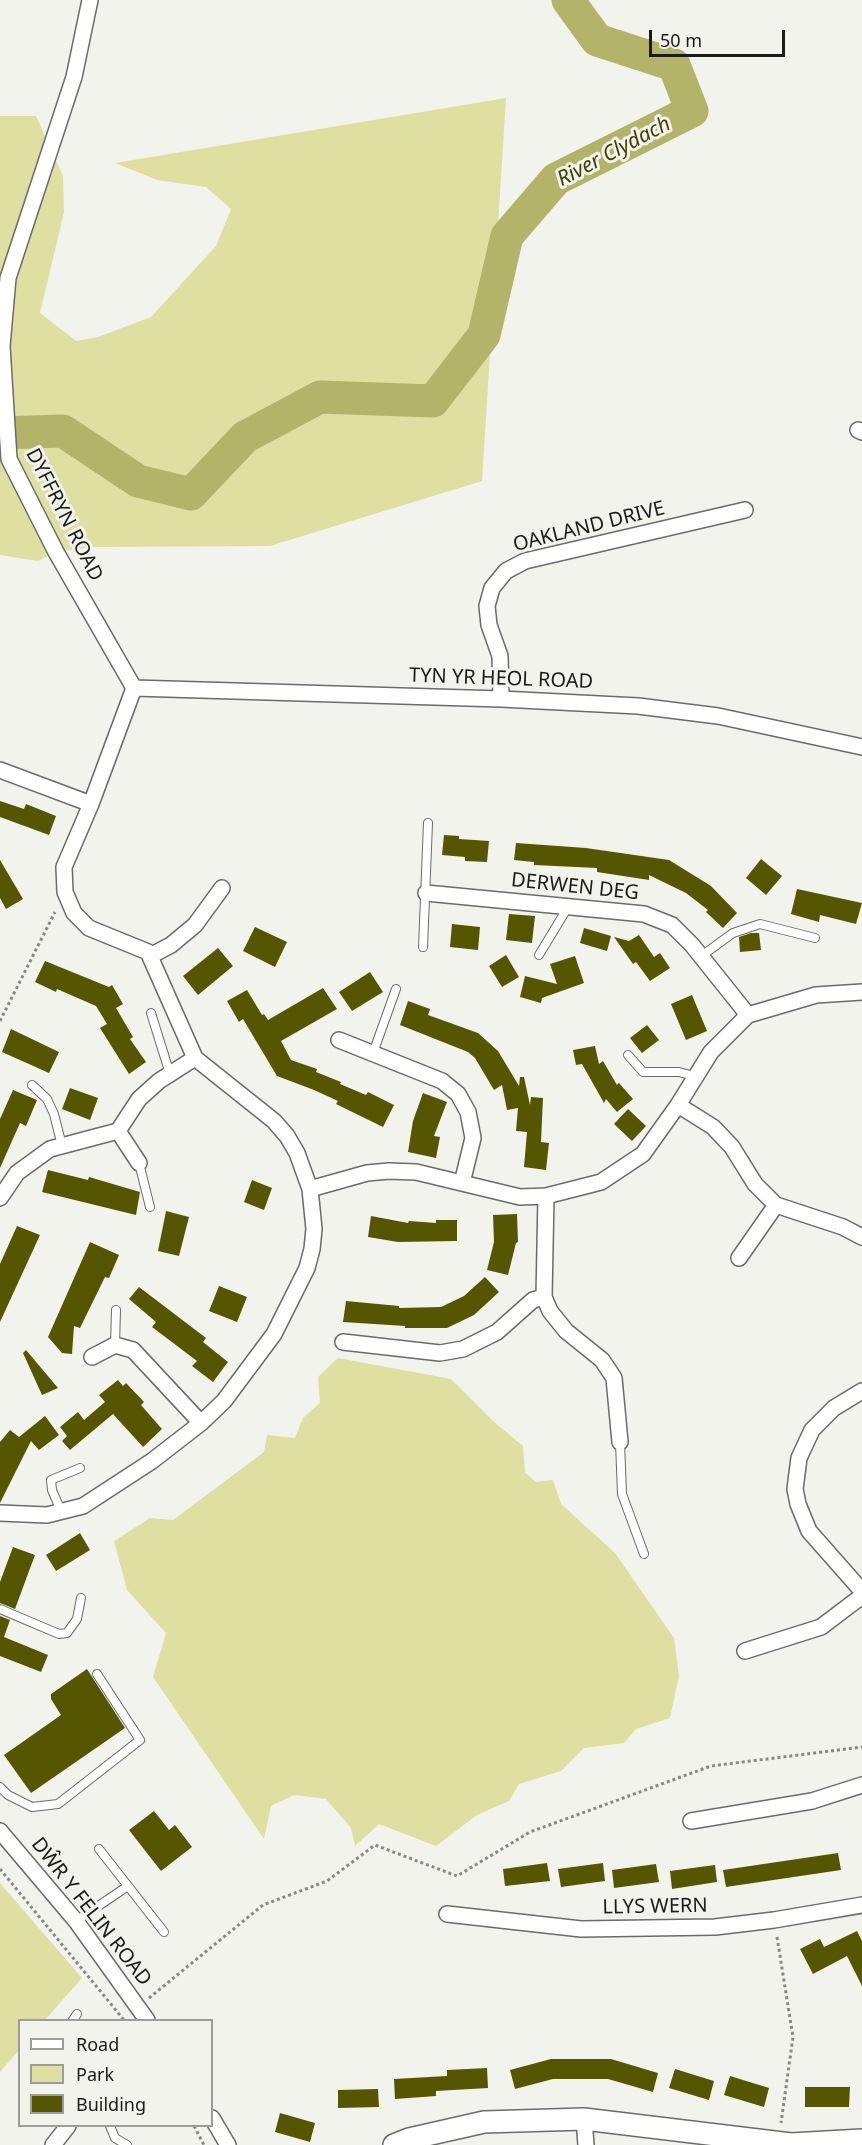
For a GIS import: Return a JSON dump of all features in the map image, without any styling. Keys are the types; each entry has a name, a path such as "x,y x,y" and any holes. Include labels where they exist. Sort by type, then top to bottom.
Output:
{"street":[{"name":"DYFFRYN ROAD","path":"90,0 74,77 8,278 2,346 9,459 56,552 134,688"},
{"name":"OAKLAND DRIVE","path":"501,699 500,656 489,624 487,606 492,588 506,571 525,561 745,510"},
{"name":"TYN YR HEOL ROAD","path":"134,688 501,699 638,706 718,717 862,747"},
{"path":"0,1513 27,1516 83,1506 117,1485 201,1423 224,1401 274,1334 307,1268 314,1229 310,1189 297,1153 274,1121 195,1058 150,956 138,947 89,928 69,904 63,880 64,867 91,804 134,688"},
{"path":"0,770 91,804"},
{"path":"150,956 171,945 195,925 222,888"},
{"name":"DERWEN DEG","path":"426,893 644,914 672,926 748,1015"},
{"path":"310,1189 367,1173 389,1171 416,1172 520,1197 546,1196 601,1182 643,1154 678,1105 711,1052 748,1015 816,995 862,992"},
{"path":"339,1040 442,1081 464,1103 472,1125 473,1138 462,1183"},
{"path":"0,1198 17,1173 50,1149 118,1131 139,1099 170,1074 195,1058"},
{"path":"678,1105 713,1126 732,1147 755,1184 776,1205 843,1227 862,1237"},
{"path":"118,1131 139,1163"},
{"path":"546,1196 544,1296 550,1311 566,1331 602,1360 614,1378 620,1442"},
{"path":"739,1258 776,1205"},
{"path":"343,1342 440,1353 463,1349 497,1332 533,1300 544,1296"},
{"path":"92,1357 115,1345 133,1350 201,1423"},
{"path":"862,1391 834,1408 812,1430 799,1458 795,1489 800,1511 809,1531 862,1591"},
{"path":"745,1651 821,1627 862,1596"},
{"path":"691,1821 812,1801 862,1785"},
{"name":"DŴR Y FELIN ROAD","path":"0,1831 76,1921 146,2019"},
{"name":"LLYS WERN","path":"447,1914 581,1929 715,1927 774,1920 862,1905"},
{"path":"584,2119 586,2145"},
{"path":"394,2145 409,2139 484,2122 584,2119 787,2144 841,2144 862,2140"},
{"path":"213,2120 228,2145"},
{"path":"53,2145 67,2127"}],"lane":[{"path":"423,947 428,823"},
{"path":"539,955 559,926 568,907"},
{"path":"700,957 733,933 760,924 815,938"},
{"path":"373,1053 396,989"},
{"path":"151,1013 170,1074"},
{"path":"627,1055 635,1066 644,1072 679,1072 694,1076"},
{"path":"32,1085 47,1099 54,1114 62,1146"},
{"path":"139,1163 150,1207"},
{"path":"115,1345 116,1310"},
{"path":"620,1442 622,1494 644,1554"},
{"path":"61,1511 51,1480 80,1468"},
{"path":"0,1609 59,1634 67,1633 77,1618 81,1598"},
{"path":"0,1787 8,1795 32,1807 58,1804 140,1740 97,1674"},
{"path":"99,1849 165,1932"},
{"path":"76,1921 128,1886"},
{"path":"110,2127 115,2138 127,2145"}],"path":[{"path":"0,1021 57,909 69,904"},
{"path":"138,2007 263,1905 327,1881 375,1845 457,1876 530,1832 711,1766 862,1747"},
{"path":"0,1869 123,2019"},
{"path":"774,1920 793,2037 787,2144"},
{"path":"195,2127 204,2145"}],"green space":[{"path":"506,98 482,481 270,546 95,547 56,552 38,561 0,555 0,116 36,116 63,176 64,212 40,313 76,341 98,337 151,317 216,246 231,209 206,187 157,180 115,163"},
{"path":"338,1358 451,1379 493,1421 523,1446 525,1473 536,1482 553,1480 561,1504 615,1553 674,1638 679,1676 670,1718 636,1729 624,1743 584,1748 561,1771 519,1784 509,1801 477,1815 436,1846 379,1824 355,1846 351,1828 326,1799 294,1795 271,1806 264,1839 153,1677 166,1633 127,1590 114,1541 150,1518 173,1520 264,1452 267,1435 295,1438 303,1418 320,1403 318,1377"},
{"path":"0,1883 82,1978 46,2019 18,2019 18,2051 0,2072"}],"building":[{"path":"0,801 24,809 26,804 56,816 49,835 0,817"},
{"path":"444,835 459,836 459,839 489,841 487,862 465,861 465,857 442,855"},
{"path":"516,843 586,848 669,860 711,886 737,913 723,928 706,912 708,910 686,893 649,875 649,880 597,872 597,868 534,865 534,862 514,860"},
{"path":"761,859 782,876 766,895 746,878"},
{"path":"0,860 23,899 6,909 0,898"},
{"path":"797,889 862,903 856,924 820,915 819,922 791,914"},
{"path":"509,914 535,916 532,943 506,940"},
{"path":"452,924 480,927 478,950 450,947"},
{"path":"255,927 287,942 275,967 243,951"},
{"path":"584,928 611,936 607,951 580,943"},
{"path":"759,933 761,950 740,952 739,937"},
{"path":"639,935 654,957 660,953 670,968 650,981 636,962 633,964 614,937 629,941"},
{"path":"218,948 233,966 198,995 183,976"},
{"path":"506,955 519,977 502,987 489,966"},
{"path":"575,956 584,983 542,998 541,1003 520,997 525,976 557,984 550,964"},
{"path":"45,961 109,987 112,985 123,1004 116,1008 133,1037 130,1039 146,1062 129,1074 100,1028 107,1024 96,1006 35,982"},
{"path":"370,972 383,992 352,1011 339,992"},
{"path":"323,988 337,1009 281,1041 291,1060 317,1069 316,1072 341,1082 340,1084 366,1095 368,1092 394,1105 383,1127 336,1104 338,1101 277,1076 243,1019 239,1022 227,1001 247,990 262,1015 264,1014 268,1020"},
{"path":"692,995 707,1031 686,1040 671,1004"},
{"path":"408,1001 430,1009 428,1015 478,1033 498,1051 519,1086 520,1077 524,1077 530,1105 531,1097 543,1098 541,1142 549,1143 546,1170 524,1167 527,1132 516,1131 518,1108 507,1110 502,1085 494,1090 475,1058 468,1052 400,1025"},
{"path":"647,1025 659,1040 642,1053 630,1038"},
{"path":"11,1029 59,1052 49,1073 2,1052"},
{"path":"595,1046 599,1064 603,1061 617,1085 619,1083 633,1099 617,1112 606,1099 604,1103 582,1064 576,1065 573,1050"},
{"path":"70,1088 98,1098 90,1120 62,1109"},
{"path":"13,1090 37,1100 26,1126 20,1123 0,1168 0,1119"},
{"path":"423,1093 447,1102 434,1136 440,1137 436,1158 408,1152 413,1121"},
{"path":"628,1109 646,1126 632,1141 614,1124"},
{"path":"48,1170 88,1180 89,1177 140,1192 136,1215 42,1192"},
{"path":"252,1180 272,1188 264,1210 244,1202"},
{"path":"166,1211 189,1217 179,1256 158,1251"},
{"path":"517,1214 518,1242 508,1275 487,1270 494,1242 493,1215"},
{"path":"371,1216 408,1223 409,1221 436,1223 436,1220 457,1220 457,1241 398,1242 368,1237"},
{"path":"17,1226 40,1235 0,1322 0,1264"},
{"path":"90,1242 119,1255 109,1278 105,1277 80,1328 74,1326 72,1354 62,1353 48,1337"},
{"path":"485,1277 499,1292 474,1315 447,1328 405,1328 405,1326 343,1322 346,1301 399,1306 399,1308 441,1307 464,1296"},
{"path":"219,1286 247,1297 237,1322 209,1311"},
{"path":"139,1287 206,1338 203,1342 228,1362 213,1382 192,1366 197,1361 152,1327 156,1322 129,1299"},
{"path":"26,1350 58,1388 42,1395 23,1353"},
{"path":"118,1380 123,1386 126,1383 144,1402 141,1405 162,1429 143,1447 113,1414 70,1450 62,1441 67,1436 60,1427 78,1412 84,1420 105,1402 99,1395"},
{"path":"45,1416 59,1435 39,1450 31,1441 0,1503 0,1442 10,1430 19,1437"},
{"path":"80,1533 90,1550 56,1571 46,1555"},
{"path":"13,1547 35,1555 15,1609 0,1603 0,1582"},
{"path":"0,1616 10,1620 4,1637 48,1655 41,1672 0,1656"},
{"path":"87,1669 125,1728 31,1793 4,1755 61,1715 51,1699 51,1694"},
{"path":"154,1811 169,1830 175,1825 192,1847 161,1871 129,1830"},
{"path":"838,1853 841,1870 726,1887 723,1870"},
{"path":"547,1863 550,1881 505,1886 503,1869"},
{"path":"603,1863 605,1881 561,1887 558,1869"},
{"path":"656,1864 659,1882 614,1888 612,1870"},
{"path":"715,1865 717,1882 672,1889 670,1871"},
{"path":"857,1931 862,1941 862,1986 847,1956 813,1974 800,1949 820,1939 824,1947"},
{"path":"551,2059 611,2059 658,2073 653,2092 608,2079 553,2079 515,2089 510,2070"},
{"path":"487,2068 488,2088 436,2091 436,2096 395,2099 394,2079 447,2076 447,2070"},
{"path":"675,2069 714,2081 709,2100 669,2088"},
{"path":"730,2076 769,2088 764,2107 724,2095"},
{"path":"805,2087 850,2087 849,2107 805,2107"},
{"path":"378,2089 379,2107 338,2108 338,2090"},
{"path":"280,2113 315,2123 310,2142 275,2132"}],"waterway":[{"name":"River Clydach","path":"0,433 63,431 138,481 191,494 245,437 320,397 433,401 484,335 507,236 556,179 692,111 674,65 597,40 568,0"}]}
